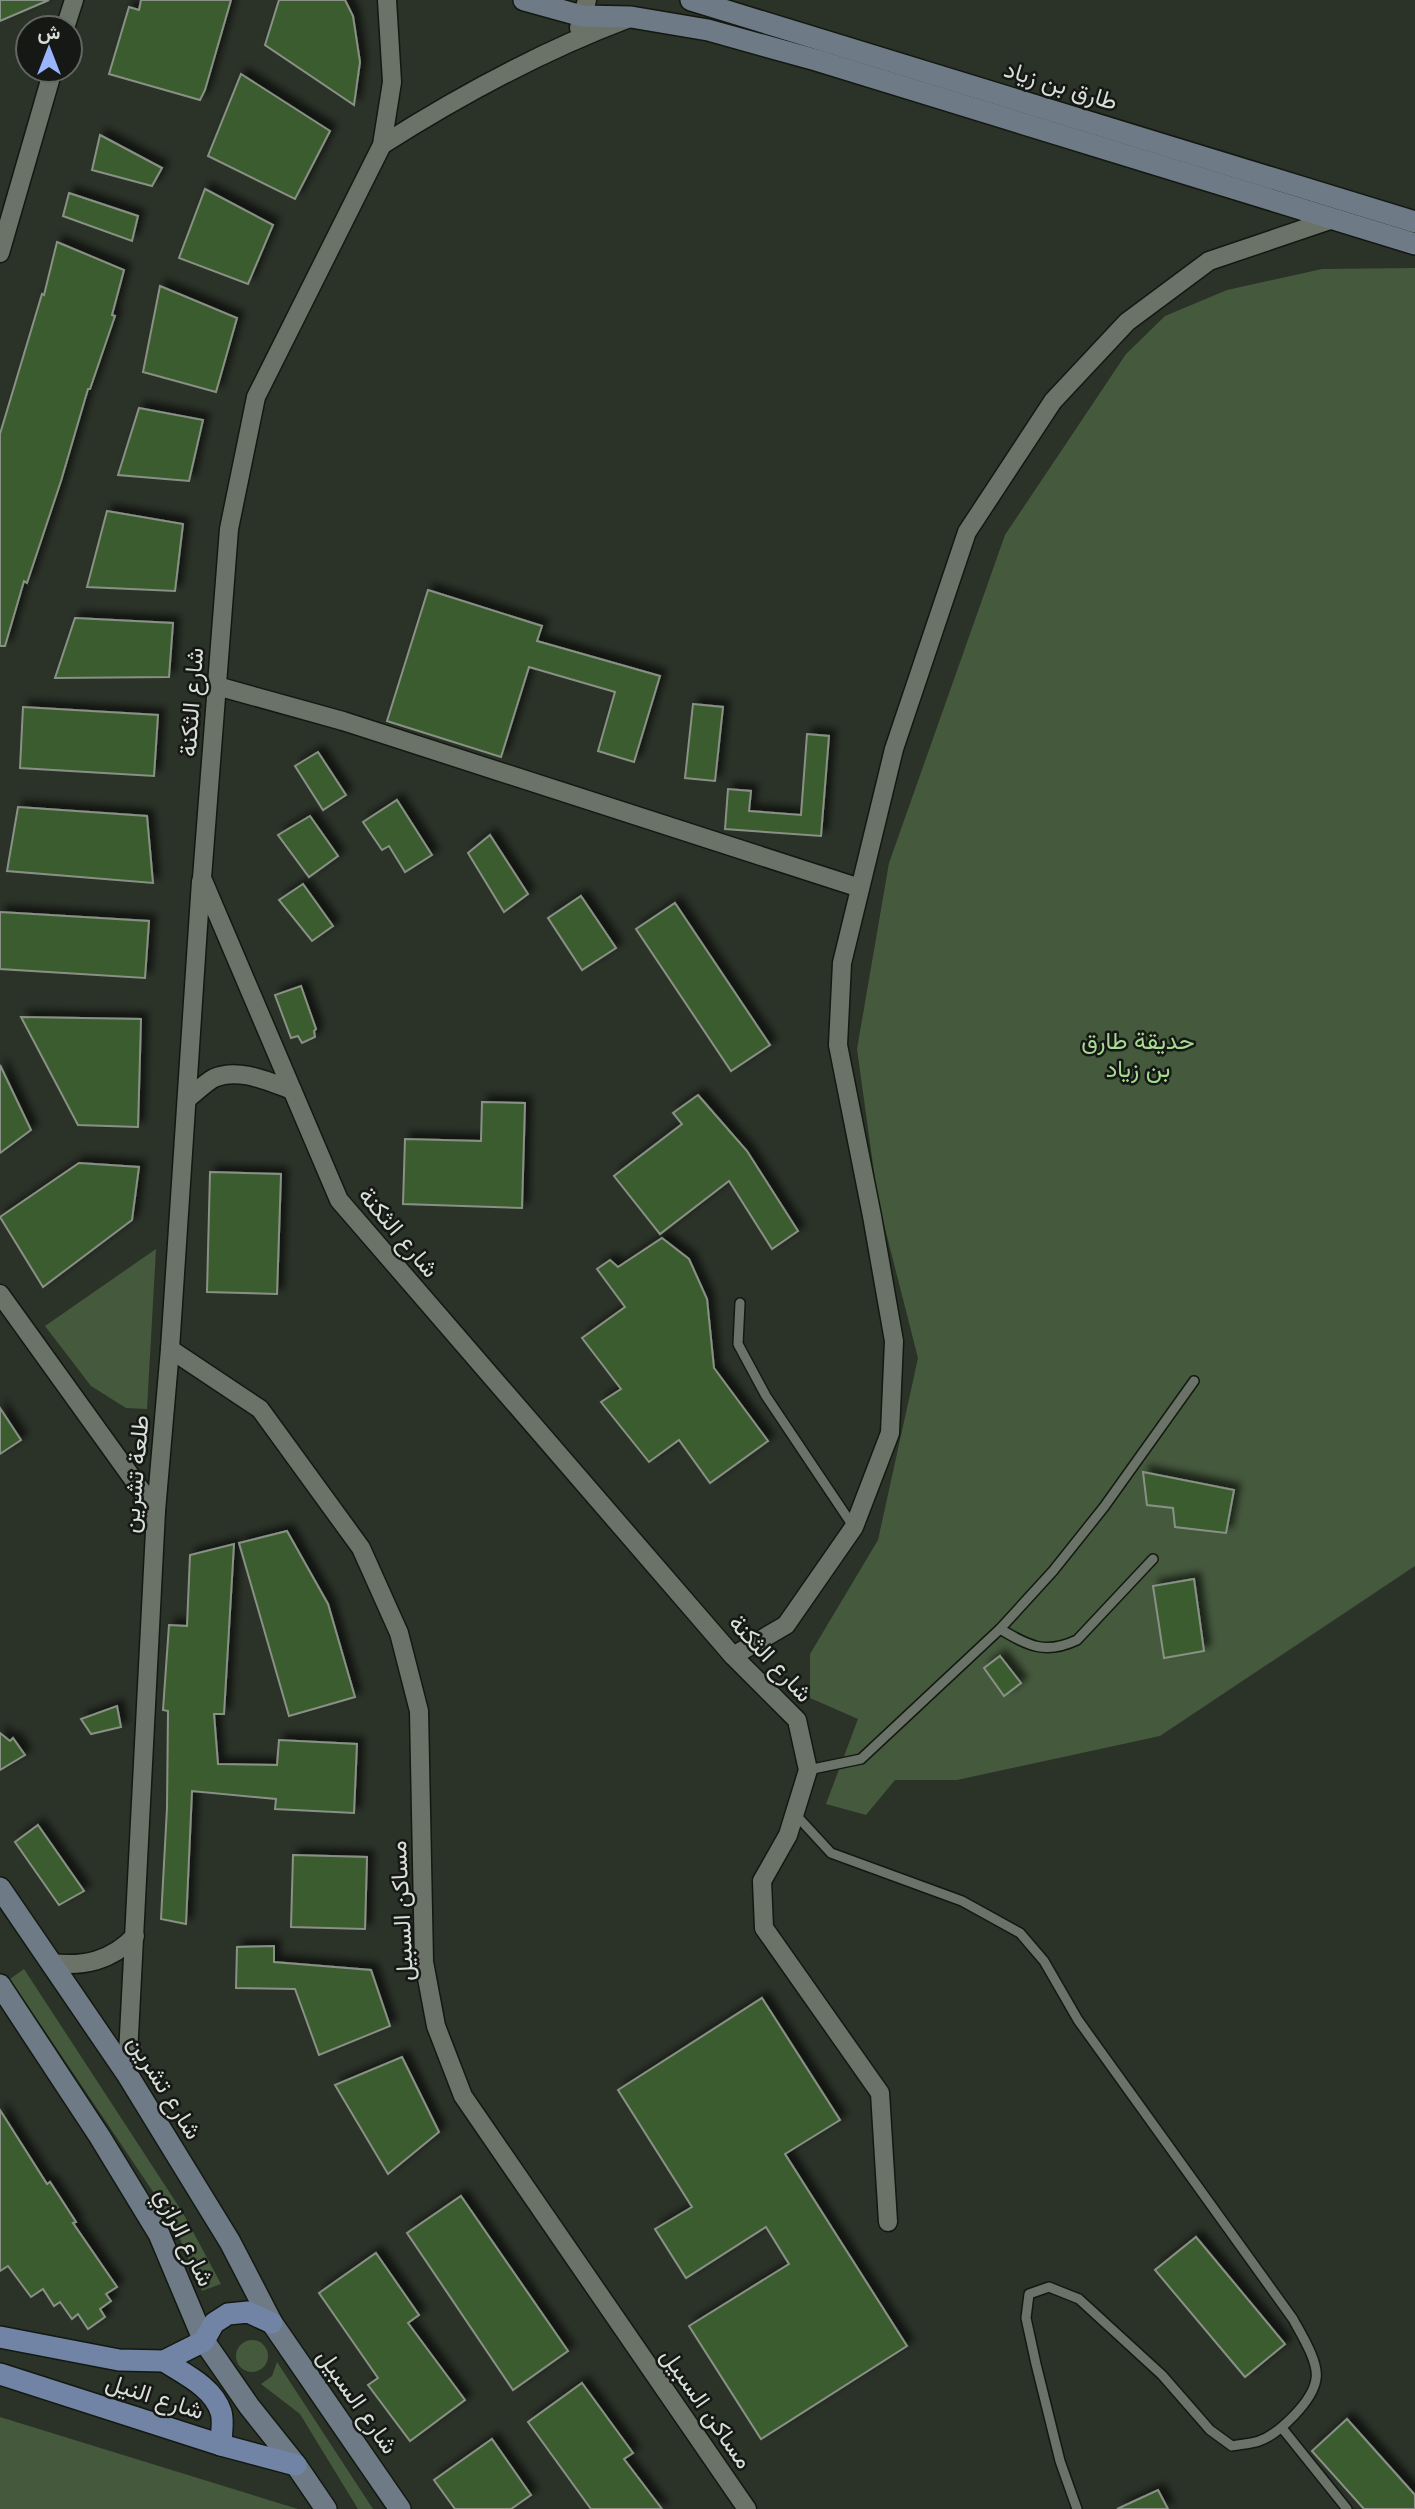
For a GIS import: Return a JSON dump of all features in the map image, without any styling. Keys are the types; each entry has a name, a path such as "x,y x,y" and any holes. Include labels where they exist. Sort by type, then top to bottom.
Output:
{"main road":[{"path":"524,0 708,30 1415,244"},
{"name":"طارق بن زياد","path":"691,0 1415,222"},
{"name":"شارع تشرين","path":"0,1888 127,2074 230,2242 272,2323"},
{"name":"شارع الرازي","path":"0,1985 100,2137 159,2234 204,2341 326,2509"},
{"name":"شارع النيل","path":"0,2337 119,2360 164,2361 204,2341 214,2323 228,2314 248,2312 272,2323"},
{"name":"شارع السبيل","path":"272,2323 400,2509"},
{"path":"164,2361 202,2386 216,2402 222,2414 221,2445"},
{"name":"شارع النيل","path":"0,2374 221,2445 296,2465"}],"street":[{"path":"382,145 392,82 387,0"},
{"path":"576,38 585,8"},
{"path":"382,145 427,116 576,38 631,17"},
{"path":"0,253 49,84"},
{"name":"شارع الثكنة","path":"382,145 256,397 229,529 202,878 339,1200 733,1657 797,1720 808,1770"},
{"path":"733,1657 786,1625 854,1527 890,1433 894,1341 838,1045 842,963 894,749 967,533 1053,401 1127,322 1209,261 1333,219"},
{"path":"216,686 343,722 860,888"},
{"name":"طلعة تشرين","path":"127,2074 156,1511 170,1349 202,878"},
{"path":"187,1099 214,1078 234,1074 259,1078 292,1090"},
{"path":"0,1294 156,1511"},
{"name":"مساكن السبيل","path":"170,1349 260,1409 361,1548 399,1633 419,1711 424,1962 436,2026 463,2096 747,2509"},
{"path":"808,1770 788,1835 762,1881 764,1928 880,2093 888,2222"},
{"path":"51,1963 80,1965 103,1959 122,1949 135,1936"}],"lane":[{"path":"740,1303 738,1345 766,1396 854,1527"},
{"path":"808,1770 861,1759 1000,1629 1053,1571 1104,1507 1194,1381"},
{"path":"1000,1629 1029,1646 1052,1648 1077,1640 1153,1559"},
{"path":"794,1814 831,1853 962,1901 1020,1933 1044,1961 1078,2020 1293,2319 1310,2351 1317,2379 1306,2400 1282,2428 1258,2441 1232,2446 1210,2430 1162,2375 1079,2299 1049,2287 1029,2294 1026,2318 1036,2364 1060,2461 1077,2509"},
{"path":"1282,2428 1347,2509"}],"green space":[{"name":"حديقة طارق بن زياد","path":"1415,268 1415,1566 1160,1736 957,1780 895,1780 866,1815 826,1804 858,1719 810,1698 810,1654 878,1540 918,1358 878,1201 857,1049 889,863 1005,535 1126,354 1165,316 1227,290 1322,269"},
{"path":"156,1249 147,1409 126,1408 91,1386 45,1326"},
{"path":"24,1969 183,2213 221,2284 202,2291 172,2220 10,1979"},
{"path":"252,2340 263,2345 268,2356 263,2367 252,2372 241,2367 236,2356 241,2345"},
{"path":"277,2362 373,2509 358,2509 300,2414 261,2384 272,2376"},
{"path":"0,2417 298,2509 0,2509"}],"building":[{"path":"0,0 49,0 14,14 0,21"},
{"path":"141,0 231,0 200,100 109,74 129,7 139,10"},
{"path":"279,0 345,0 353,16 360,62 354,105 265,45"},
{"path":"241,74 330,131 295,199 208,156"},
{"path":"100,135 162,168 152,186 92,170"},
{"path":"205,189 273,225 248,284 179,258"},
{"path":"69,193 138,216 132,241 63,216"},
{"path":"57,242 124,270 112,315 115,316 88,389 61,481 27,583 24,581 5,646 0,646 0,434 42,294 44,295"},
{"path":"160,286 237,318 216,392 143,372"},
{"path":"139,408 203,420 189,481 118,475"},
{"path":"107,511 183,524 175,591 87,587"},
{"path":"428,590 542,626 537,641 660,676 634,762 598,751 615,692 529,667 501,757 387,721"},
{"path":"75,618 173,623 169,677 55,678"},
{"path":"693,704 723,707 715,781 685,778"},
{"path":"23,707 158,715 154,776 20,768"},
{"path":"807,734 829,736 821,836 725,829 728,789 751,791 749,811 801,815"},
{"path":"318,752 346,795 323,810 295,766"},
{"path":"397,800 432,855 405,872 389,846 382,850 363,822"},
{"path":"18,807 147,816 153,883 7,871"},
{"path":"310,816 338,856 309,877 278,835"},
{"path":"490,835 528,894 504,912 468,853"},
{"path":"303,884 333,926 312,941 279,900"},
{"path":"581,896 616,948 582,970 548,918"},
{"path":"675,903 770,1045 731,1071 636,929"},
{"path":"0,912 149,921 145,978 0,969"},
{"path":"301,986 316,1029 315,1037 302,1043 298,1036 291,1038 275,995"},
{"path":"21,1017 141,1019 138,1127 78,1125"},
{"path":"0,1065 31,1130 0,1153"},
{"path":"698,1095 747,1151 798,1231 772,1249 729,1181 660,1234 614,1176 682,1124 673,1113"},
{"path":"482,1102 525,1103 522,1208 403,1204 405,1139 481,1141"},
{"path":"79,1163 139,1167 132,1220 43,1287 0,1217"},
{"path":"210,1172 281,1174 277,1294 207,1292"},
{"path":"662,1238 689,1259 707,1299 714,1368 768,1441 710,1483 679,1440 649,1462 601,1402 621,1389 582,1338 625,1307 597,1269 610,1260 618,1267"},
{"path":"0,1408 21,1440 0,1454"},
{"path":"1143,1472 1234,1490 1226,1533 1175,1527 1173,1508 1147,1505"},
{"path":"287,1531 328,1604 355,1697 289,1716 239,1543"},
{"path":"234,1544 224,1714 214,1714 218,1764 277,1765 279,1740 357,1744 354,1813 275,1809 276,1799 192,1791 186,1924 161,1919 167,1808 168,1711 163,1710 169,1625 187,1626 190,1555"},
{"path":"1194,1579 1204,1651 1164,1658 1153,1586"},
{"path":"1000,1656 1021,1683 1004,1696 984,1668"},
{"path":"117,1706 121,1727 91,1734 81,1719"},
{"path":"0,1733 10,1741 13,1738 25,1755 0,1770"},
{"path":"38,1825 84,1891 59,1905 15,1842"},
{"path":"293,1855 367,1857 365,1929 291,1927"},
{"path":"274,1946 274,1962 371,1970 390,2026 319,2055 295,1989 236,1988 237,1947"},
{"path":"762,1998 840,2120 785,2154 907,2346 761,2439 689,2326 789,2264 766,2227 686,2278 655,2229 692,2207 618,2090"},
{"path":"402,2057 439,2132 388,2174 335,2085"},
{"path":"0,2110 117,2287 106,2294 111,2301 100,2309 105,2317 88,2329 78,2314 72,2319 60,2302 54,2306 43,2289 31,2297 8,2266 0,2271"},
{"path":"461,2196 568,2351 513,2390 407,2233"},
{"path":"1196,2237 1285,2344 1245,2377 1155,2270"},
{"path":"376,2253 419,2315 408,2323 465,2400 410,2441 368,2385 378,2378 319,2293"},
{"path":"582,2383 633,2453 624,2459 662,2509 591,2509 528,2422"},
{"path":"1347,2419 1415,2495 1415,2509 1364,2509 1312,2451"},
{"path":"492,2439 531,2495 511,2509 455,2509 434,2480"},
{"path":"1158,2490 1168,2509 1117,2509"}]}
